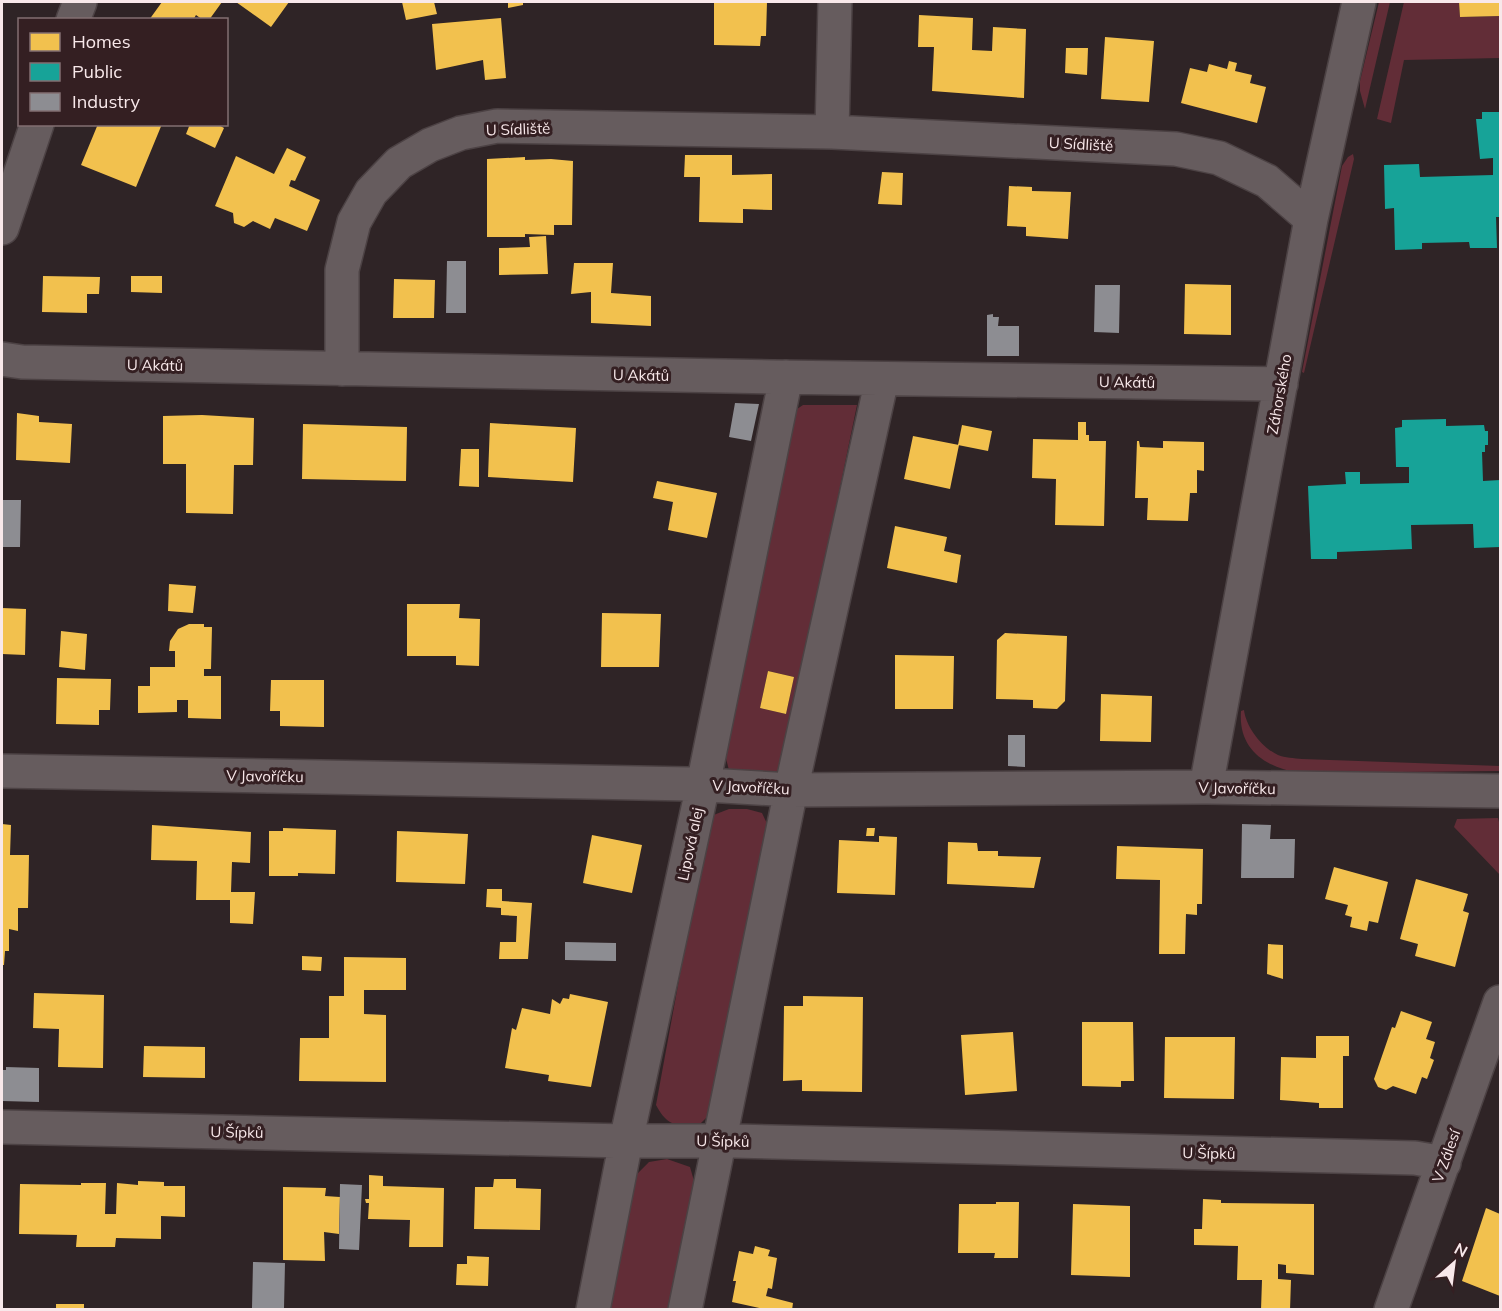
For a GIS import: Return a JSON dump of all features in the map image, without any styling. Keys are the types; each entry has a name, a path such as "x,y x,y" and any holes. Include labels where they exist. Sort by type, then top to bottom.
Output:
{"street":[{"path":"75,18 80,2"},
{"path":"832,132 835,2"},
{"name":"Záhorského","path":"1206,788 1311,219 1359,2"},
{"path":"2,228 36,126"},
{"name":"U Sídliště","path":"342,369 342,270 354,222 371,192 399,163 430,145 461,134 497,126 832,132 1176,149 1219,158 1267,181 1311,219"},
{"name":"U Akátů","path":"2,359 22,362 342,369 1281,384"},
{"name":"Lipová alej","path":"593,1310 626,1141 703,785 786,377"},
{"path":"685,1310 791,790 882,379"},
{"name":"V Javoříčku","path":"2,771 703,785 791,790 1206,788 1500,791"},
{"name":"V Zálesí","path":"1391,1310 1500,1002"},
{"name":"U Šípků","path":"2,1127 1415,1158 1444,1163"}],"shaded area":[{"path":"1379,2 1390,2 1365,109 1360,81"},
{"path":"1404,2 1459,2 1460,17 1500,16 1500,58 1404,60 1391,123 1377,119"},
{"path":"1353,154 1354,159 1304,373 1302,372 1342,166"},
{"path":"803,405 857,405 785,754 779,772 769,777 729,770 724,751 797,409","holes":["768,671 794,677 786,714 760,708"]},
{"path":"1244,710 1251,730 1261,742 1272,752 1284,757 1500,766 1500,771 1299,773 1265,761 1249,746 1241,724 1241,711"},
{"path":"729,809 747,809 762,813 770,830 710,1114 699,1125 678,1125 668,1121 656,1105 707,827 711,816"},
{"path":"1498,818 1500,875 1454,827 1457,819"},
{"path":"667,1159 690,1167 696,1188 671,1309 608,1310 634,1177 649,1162"}],"building: Homes":[{"path":"162,2 222,2 210,18 200,18 196,15 194,18 150,18"},
{"path":"236,2 289,2 271,27"},
{"path":"402,2 434,2 437,14 406,20"},
{"path":"508,2 523,2 523,5 508,8"},
{"path":"714,2 767,2 766,36 761,36 760,46 714,45"},
{"path":"1459,2 1500,2 1500,16 1460,17"},
{"path":"919,15 973,18 972,50 992,51 993,27 1026,29 1024,98 932,91 934,47 918,47"},
{"path":"501,18 506,78 485,80 483,60 436,70 432,24"},
{"path":"1105,37 1154,41 1149,102 1101,99"},
{"path":"1066,48 1088,48 1087,75 1065,73"},
{"path":"1229,61 1237,63 1235,71 1252,75 1250,83 1266,87 1257,123 1181,103 1190,68 1207,72 1209,64 1227,69"},
{"path":"97,126 161,126 136,187 81,165"},
{"path":"189,126 224,128 215,148 186,134"},
{"path":"287,148 306,157 295,181 291,180 289,186 320,200 307,231 275,218 270,229 253,221 244,227 234,223 233,213 215,206 236,156 274,174"},
{"path":"685,155 732,155 732,175 772,174 772,210 743,209 743,223 699,222 700,177 684,177"},
{"path":"525,157 525,160 573,161 572,225 554,225 554,235 525,234 525,237 487,237 487,159"},
{"path":"882,172 903,173 902,205 878,204"},
{"path":"1009,186 1032,187 1032,191 1071,192 1068,239 1026,236 1026,227 1007,226"},
{"path":"546,236 548,274 499,275 499,248 530,247 529,237"},
{"path":"574,263 613,263 611,293 651,296 651,326 591,323 591,292 571,294"},
{"path":"43,276 100,277 99,294 87,294 87,313 42,312"},
{"path":"131,276 162,276 162,293 131,292"},
{"path":"394,279 435,280 434,318 393,318"},
{"path":"1185,284 1231,285 1231,335 1184,334"},
{"path":"17,413 39,416 39,422 72,424 70,463 16,460"},
{"path":"202,415 254,418 253,465 234,465 233,514 186,513 186,464 163,464 163,416"},
{"path":"1078,422 1086,422 1086,435 1089,435 1089,441 1106,441 1104,526 1055,525 1056,479 1032,478 1033,439 1078,440"},
{"path":"490,423 576,428 573,482 488,477"},
{"path":"303,424 407,427 406,481 302,479"},
{"path":"962,425 992,431 988,451 958,445"},
{"path":"913,436 959,445 950,489 904,479"},
{"path":"1137,441 1140,447 1163,448 1163,441 1204,442 1204,471 1197,470 1197,493 1190,493 1188,521 1147,520 1148,498 1135,498"},
{"path":"461,449 479,449 479,487 459,486"},
{"path":"657,481 717,493 707,538 668,530 673,502 653,498"},
{"path":"895,526 947,537 944,551 961,555 957,583 887,568"},
{"path":"169,584 196,586 193,613 168,611"},
{"path":"407,604 460,604 459,618 480,619 479,666 456,665 456,656 407,656"},
{"path":"2,608 26,609 25,655 2,654"},
{"path":"602,613 661,614 659,667 601,667"},
{"path":"189,624 204,624 204,627 212,627 211,669 204,669 204,676 221,676 221,719 188,718 188,700 177,700 177,712 138,713 138,686 150,686 150,667 175,667 175,651 169,651 170,641 178,629"},
{"path":"61,631 87,634 85,670 59,667"},
{"path":"1005,633 1067,636 1065,701 1057,709 1033,708 1033,700 996,699 997,640"},
{"path":"895,655 954,656 953,709 895,709"},
{"path":"768,671 794,677 786,714 760,708"},
{"path":"57,678 111,679 110,710 99,710 99,725 56,724"},
{"path":"271,680 324,680 324,727 280,726 280,711 270,711"},
{"path":"1101,694 1152,696 1151,742 1100,741"},
{"path":"2,824 11,825 10,855 29,855 28,908 18,908 18,931 9,929 9,951 5,951 4,965 2,965"},
{"path":"152,825 251,832 250,863 232,862 231,892 255,892 253,924 230,923 230,900 196,900 197,861 151,860"},
{"path":"283,828 336,830 335,874 298,873 298,876 269,876 269,831 283,831"},
{"path":"867,828 875,828 874,836 866,836"},
{"path":"397,831 468,834 465,884 396,882"},
{"path":"592,835 642,845 632,893 583,883"},
{"path":"879,836 897,837 895,895 837,893 839,840 879,842"},
{"path":"948,842 977,843 978,851 998,851 998,856 1041,857 1034,888 947,884"},
{"path":"1117,846 1203,849 1202,904 1197,904 1197,915 1186,914 1185,954 1159,954 1160,880 1116,879"},
{"path":"1334,867 1388,882 1378,923 1369,921 1367,931 1350,927 1352,917 1345,915 1348,905 1325,899"},
{"path":"1416,879 1468,894 1463,911 1469,913 1455,967 1415,956 1418,944 1400,939"},
{"path":"487,889 502,889 502,901 532,903 528,959 499,959 500,942 516,942 517,916 501,915 501,908 486,907"},
{"path":"1268,944 1283,945 1283,979 1267,974"},
{"path":"302,956 322,957 321,971 302,970"},
{"path":"344,957 406,958 406,990 364,990 364,1014 386,1015 386,1082 299,1081 300,1038 329,1038 329,996 344,996"},
{"path":"34,993 104,995 103,1068 58,1067 59,1029 33,1028"},
{"path":"570,994 608,1002 591,1087 548,1081 549,1075 505,1068 512,1028 516,1030 522,1008 550,1014 552,999 560,1004 563,998 569,999"},
{"path":"803,996 863,997 862,1092 802,1091 802,1080 783,1081 784,1006 803,1006"},
{"path":"1401,1011 1432,1022 1426,1039 1435,1042 1430,1058 1434,1060 1427,1079 1422,1077 1416,1094 1393,1086 1386,1090 1378,1087 1374,1079 1392,1027 1395,1028"},
{"path":"1082,1022 1133,1022 1134,1081 1121,1081 1121,1087 1082,1086"},
{"path":"1013,1032 1017,1091 965,1095 961,1035"},
{"path":"1316,1036 1349,1036 1349,1056 1343,1056 1343,1108 1319,1108 1319,1103 1280,1100 1281,1057 1316,1058"},
{"path":"1165,1037 1235,1037 1234,1099 1164,1098"},
{"path":"144,1046 205,1047 205,1078 143,1077"},
{"path":"369,1175 383,1176 383,1186 444,1188 443,1247 409,1247 410,1220 368,1219 369,1203 366,1203 365,1199 369,1199"},
{"path":"494,1179 516,1179 516,1188 541,1189 540,1230 474,1229 475,1187 493,1187"},
{"path":"138,1181 164,1182 164,1186 185,1186 185,1217 161,1216 161,1239 116,1238 115,1247 76,1247 77,1235 19,1234 20,1184 106,1183 105,1214 116,1214 117,1183 138,1185"},
{"path":"283,1187 326,1188 325,1196 340,1197 339,1234 324,1232 325,1261 283,1260"},
{"path":"1203,1199 1221,1200 1221,1203 1314,1204 1314,1275 1286,1273 1286,1265 1278,1264 1278,1279 1291,1280 1290,1310 1261,1310 1262,1280 1237,1280 1238,1246 1194,1245 1194,1229 1202,1229"},
{"path":"996,1202 1019,1202 1018,1258 994,1258 995,1253 958,1253 959,1204 996,1204"},
{"path":"1073,1204 1130,1206 1130,1277 1071,1275"},
{"path":"1486,1208 1500,1214 1500,1296 1462,1281"},
{"path":"755,1246 770,1250 768,1256 777,1258 772,1289 768,1288 766,1296 793,1303 792,1310 769,1310 732,1302 736,1281 733,1281 739,1251 753,1254"},
{"path":"467,1256 489,1257 488,1286 456,1285 457,1264 467,1264"},
{"path":"56,1304 84,1304 84,1310 56,1310"}],"building: Public":[{"path":"1482,112 1500,112 1500,217 1496,217 1497,248 1470,248 1469,242 1422,243 1422,249 1395,250 1394,208 1385,209 1384,165 1419,164 1420,177 1493,175 1493,158 1480,159 1476,119 1482,119"},
{"path":"1446,419 1446,426 1484,425 1485,431 1488,431 1488,445 1485,445 1485,452 1482,452 1483,481 1500,480 1500,547 1474,548 1473,524 1411,525 1412,549 1337,552 1337,559 1311,559 1308,486 1346,484 1345,472 1360,472 1360,484 1409,483 1409,467 1396,467 1395,428 1402,427 1402,420"}],"building: Industry":[{"path":"447,261 466,261 466,313 446,313"},
{"path":"1095,285 1120,285 1119,333 1094,332"},
{"path":"993,314 993,317 999,317 998,326 1019,326 1019,356 987,356 987,315"},
{"path":"735,403 759,404 751,441 729,437"},
{"path":"2,500 21,500 20,547 2,547"},
{"path":"1008,735 1025,735 1025,767 1008,766"},
{"path":"1242,824 1271,825 1270,839 1295,839 1294,878 1241,878"},
{"path":"565,942 616,943 616,961 565,960"},
{"path":"6,1067 39,1068 39,1102 2,1101 2,1070 6,1070"},
{"path":"340,1184 362,1185 359,1250 339,1249"},
{"path":"253,1262 285,1263 284,1308 252,1308"}]}
